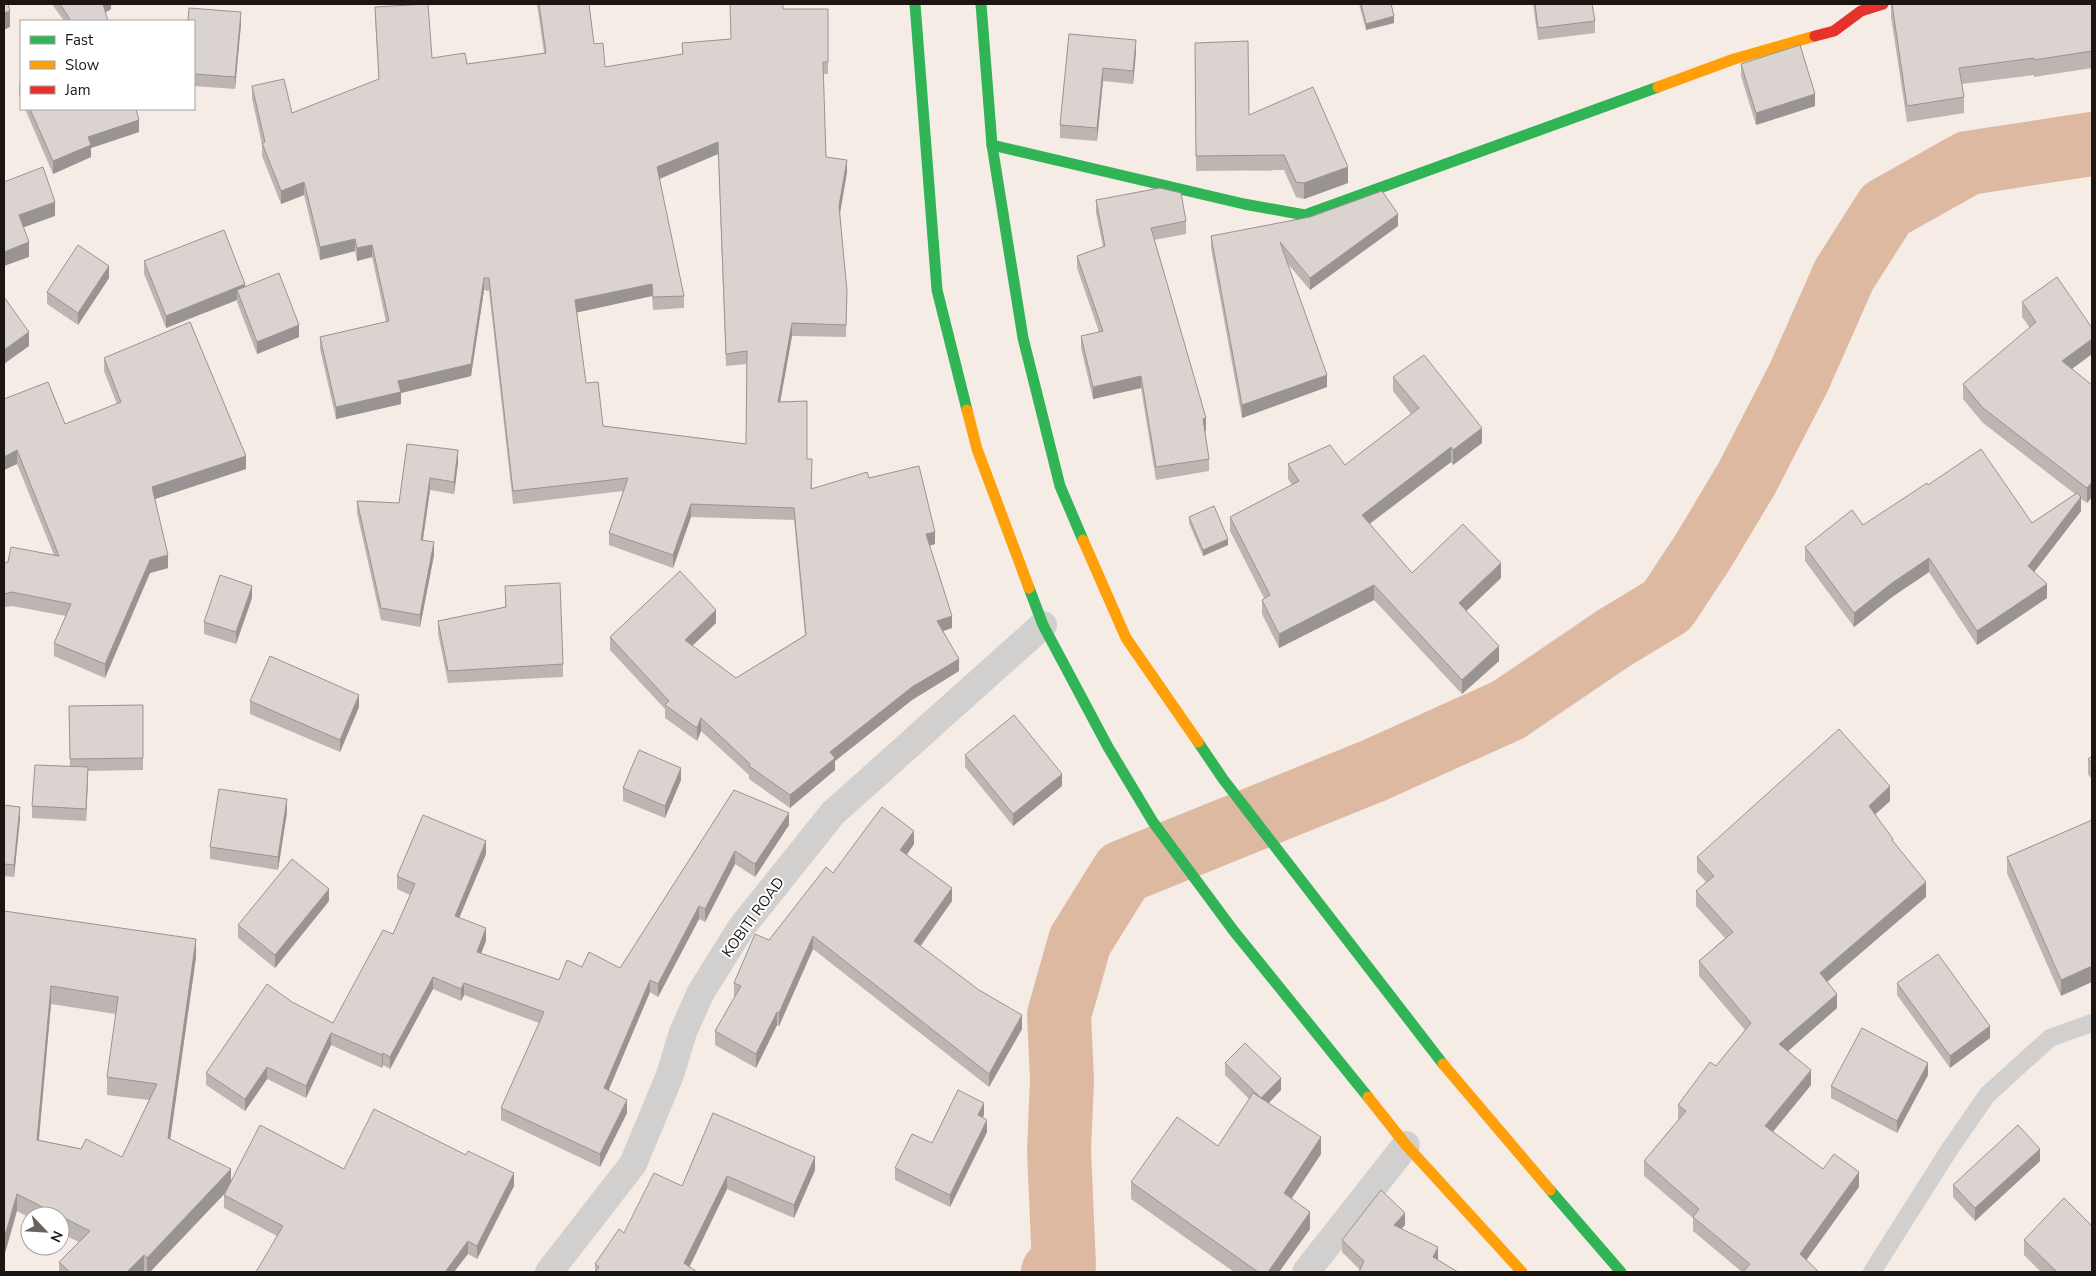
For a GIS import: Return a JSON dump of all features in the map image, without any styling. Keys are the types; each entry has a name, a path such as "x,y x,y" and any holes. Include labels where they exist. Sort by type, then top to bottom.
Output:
{"main road":[{"path":"915,4 937,290 977,448 1043,625 1108,747 1154,822 1233,930 1406,1145 1522,1272"},
{"path":"981,4 992,144 1023,338 1060,486 1126,638 1223,780 1454,1078 1621,1272"},
{"path":"992,144 1244,204 1305,215 1734,60 1834,31 1861,10 1883,4"}],"street":[{"name":"KOBITI ROAD","path":"548,1272 633,1164 670,1075 683,1032 701,992 741,928 833,813 1043,625"},
{"path":"1306,1272 1406,1145"}],"lane":[{"path":"1872,1272 1949,1150 1987,1095 2050,1038 2092,1022"}],"building":[{"path":"4,4 8,4 10,11 4,13"},
{"path":"60,4 103,4 108,20 70,20"},
{"path":"428,4 432,58 465,53 467,64 546,53 539,4 589,4 594,44 603,43 605,67 683,54 682,43 731,39 730,4 783,4 783,9 828,9 828,62 823,62 826,157 847,160 839,206 847,291 846,325 792,323 778,402 807,401 807,459 812,459 811,489 867,472 869,478 919,466 935,532 926,534 952,616 937,621 959,659 912,687 830,752 835,758 790,795 749,766 750,764 701,718 697,728 665,705 669,701 610,637 680,571 716,610 685,640 736,678 806,635 794,508 691,504 673,555 609,533 628,478 513,491 489,278 484,278 471,364 398,381 401,392 336,407 320,337 389,321 372,245 357,248 355,239 320,247 304,182 281,191 262,143 265,142 252,86 284,79 292,113 379,79 375,7","holes":["718,142 726,354 747,351 746,444 603,426 598,382 586,383 575,300 652,284 653,297 684,296 657,167"]},
{"path":"1361,4 1391,4 1394,16 1366,24"},
{"path":"1535,4 1592,4 1595,21 1538,28"},
{"path":"1892,4 2091,4 2092,51 2034,60 2034,58 1959,68 1964,97 1907,106"},
{"path":"189,8 241,12 235,77 195,74 195,20 188,20"},
{"path":"1069,34 1136,40 1133,71 1103,68 1097,128 1060,125"},
{"path":"1248,41 1249,115 1313,87 1348,167 1304,183 1296,182 1284,155 1196,156 1195,43"},
{"path":"1800,45 1815,94 1756,113 1741,64"},
{"path":"30,110 136,110 139,120 88,137 91,145 53,161"},
{"path":"43,167 55,202 19,215 29,242 4,252 4,182"},
{"path":"1160,188 1181,193 1186,221 1151,228 1206,418 1203,419 1209,459 1156,467 1141,376 1093,387 1081,336 1103,331 1077,256 1105,246 1096,200"},
{"path":"1382,191 1398,214 1310,278 1280,242 1327,375 1242,405 1211,236 1310,217"},
{"path":"224,230 245,284 166,316 144,261"},
{"path":"78,245 109,266 78,313 47,292"},
{"path":"279,273 299,325 257,342 237,290"},
{"path":"2057,277 2092,328 2092,339 2062,361 2092,385 2092,482 2087,488 1983,408 1963,384 2036,322 2022,302"},
{"path":"4,297 29,332 4,350"},
{"path":"190,322 246,456 152,487 168,555 150,560 105,664 54,643 71,604 12,592 4,594 4,563 8,562 11,547 59,556 17,450 4,457 4,399 48,382 65,424 121,402 104,358"},
{"path":"1424,355 1482,428 1453,450 1451,447 1362,515 1412,573 1463,524 1501,563 1459,603 1499,646 1462,680 1374,585 1279,634 1262,600 1270,595 1230,517 1299,481 1288,464 1330,445 1345,465 1419,408 1393,377"},
{"path":"407,444 458,450 454,482 430,478 421,540 434,542 420,615 381,608 357,501 399,503"},
{"path":"1981,449 2032,523 2077,493 2081,497 2028,566 2047,584 1977,631 1929,558 1892,583 1854,613 1805,547 1852,510 1863,525 1927,483 1928,485"},
{"path":"1214,506 1228,539 1203,550 1189,517"},
{"path":"220,575 252,586 236,632 204,622"},
{"path":"560,583 563,664 448,671 438,621 506,607 505,586"},
{"path":"270,656 359,695 340,740 250,701"},
{"path":"143,705 143,758 70,759 69,706"},
{"path":"1014,715 1062,774 1013,814 965,755"},
{"path":"1839,729 1890,786 1869,806 1892,840 1926,882 1820,973 1837,994 1779,1044 1811,1070 1765,1126 1823,1169 1834,1154 1859,1172 1800,1254 1819,1272 1743,1272 1750,1264 1693,1217 1699,1209 1644,1161 1686,1111 1678,1105 1710,1062 1716,1066 1751,1023 1699,961 1733,932 1696,891 1714,876 1697,857"},
{"path":"639,750 681,768 665,806 623,788"},
{"path":"2092,756 2092,764 2088,759"},
{"path":"35,765 88,767 86,809 32,806"},
{"path":"219,789 287,799 278,857 210,847"},
{"path":"734,790 789,813 755,864 735,851 705,909 699,906 658,984 650,980 604,1088 627,1100 600,1154 501,1108 544,1012 464,983 461,989 433,977 390,1057 331,1033 306,1086 267,1067 245,1099 206,1073 267,984 292,1002 333,1023 383,930 393,934 415,884 397,876 423,815 486,841 455,916 486,928 477,952 559,980 567,960 582,967 589,952 620,968"},
{"path":"4,805 20,807 14,865 4,864"},
{"path":"882,807 914,831 900,850 952,888 914,941 979,990 1022,1015 989,1074 813,936 779,1013 777,1012 756,1054 715,1031 741,986 734,983 755,934 769,940 826,867 833,873"},
{"path":"2092,820 2092,966 2061,980 2007,857"},
{"path":"292,859 329,889 275,955 238,925"},
{"path":"4,911 196,939 168,1138 231,1169 147,1258 144,1255 127,1272 70,1272 59,1262 65,1256 70,1256 70,1251 90,1231 70,1221 70,1206 41,1206 17,1194 4,1239","holes":["51,986 118,997 107,1077 157,1084 122,1157 86,1139 81,1149 37,1140"]},
{"path":"1938,954 1990,1026 1950,1056 1897,983"},
{"path":"1862,1028 1928,1063 1897,1121 1831,1086"},
{"path":"1245,1043 1281,1078 1261,1098 1225,1063"},
{"path":"958,1090 984,1103 978,1115 987,1120 950,1195 895,1168 912,1134 932,1143"},
{"path":"1253,1093 1321,1137 1284,1193 1310,1212 1268,1272 1258,1272 1131,1182 1177,1117 1218,1146"},
{"path":"374,1109 466,1155 468,1151 514,1173 477,1246 468,1241 445,1272 256,1272 283,1226 224,1195 260,1125 344,1169"},
{"path":"713,1113 815,1157 794,1205 727,1176 684,1263 697,1272 595,1272 599,1267 595,1264 619,1229 624,1233 654,1173 682,1186"},
{"path":"2018,1125 2040,1149 1975,1208 1953,1185"},
{"path":"1381,1190 1405,1213 1394,1225 1438,1247 1433,1257 1458,1272 1359,1272 1364,1261 1342,1240"},
{"path":"2064,1198 2092,1226 2092,1272 2057,1272 2024,1240"}],"waterway":[{"path":"1053,1272 1064,1265 1059,1151 1062,1080 1059,1015 1080,941 1123,872 1375,770 1508,710 1614,638 1667,606 1704,550 1747,478 1799,377 1844,275 1886,209 1968,163 2092,144"}],"traffic: fast":[{"path":"915,4 937,290 967,410"},
{"path":"981,4 992,145 1023,338 1060,486 1083,540"},
{"path":"992,145 1244,204 1305,215 1658,87"},
{"path":"1029,588 1043,625 1108,747 1153,822 1233,930 1368,1097"},
{"path":"1198,742 1223,779 1443,1064"},
{"path":"1550,1190 1621,1272"}],"traffic: slow":[{"path":"1658,87 1734,59 1815,36"},
{"path":"967,410 977,449 1029,588"},
{"path":"1083,540 1126,638 1198,742"},
{"path":"1443,1064 1550,1190"},
{"path":"1368,1097 1406,1145 1522,1272"}],"traffic: jam":[{"path":"1815,36 1834,31 1861,11 1883,4"}]}
